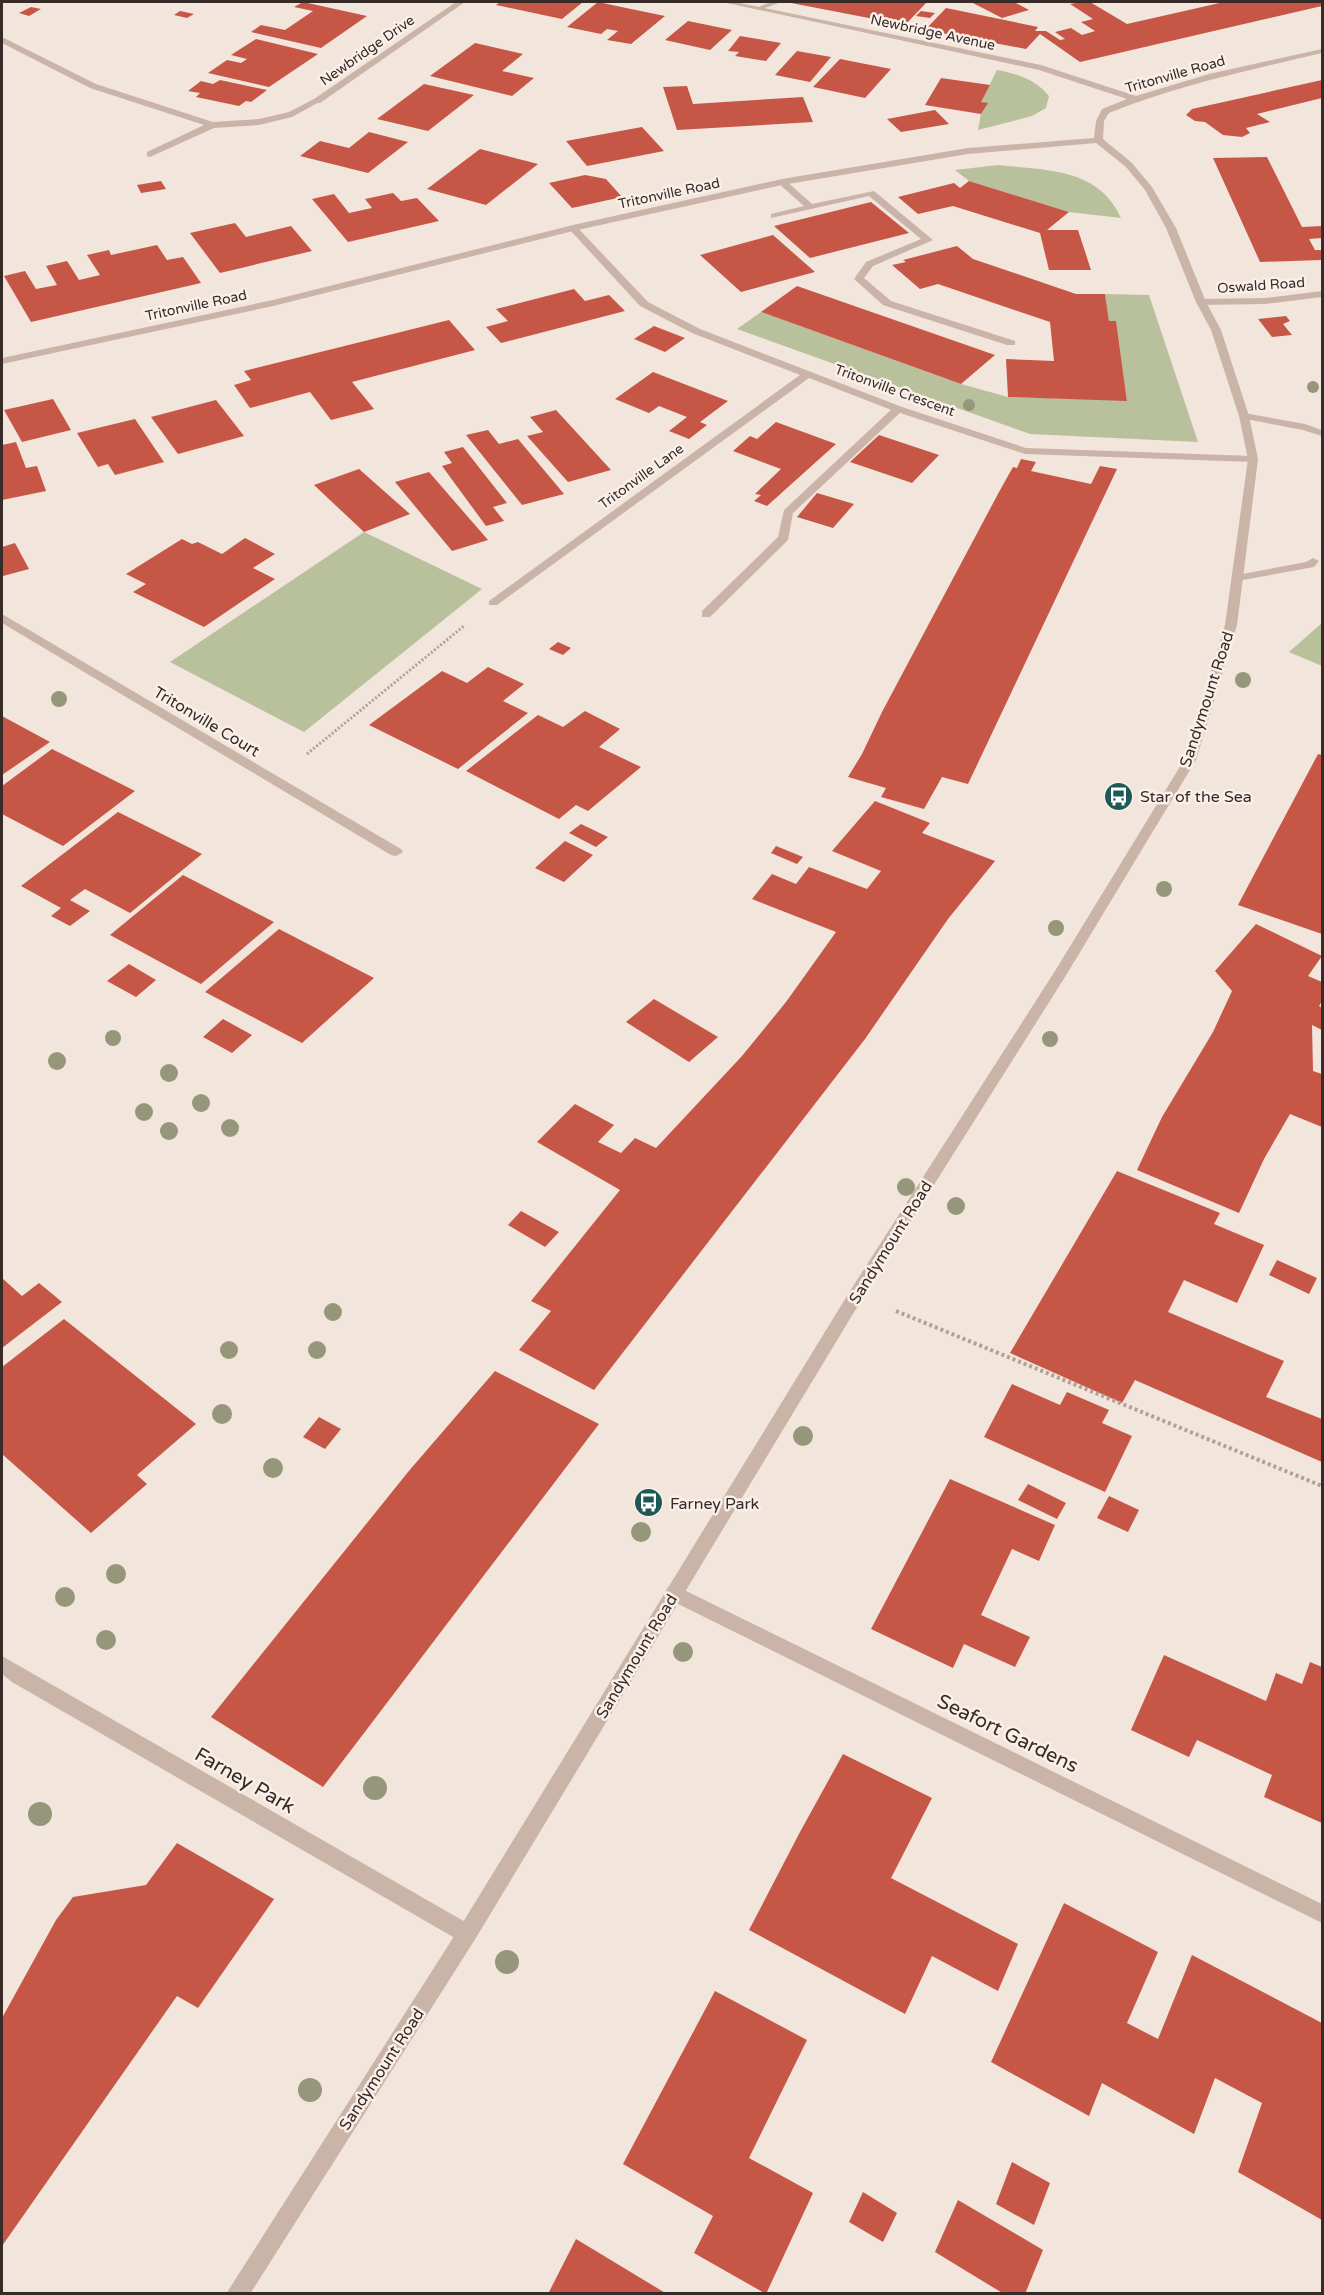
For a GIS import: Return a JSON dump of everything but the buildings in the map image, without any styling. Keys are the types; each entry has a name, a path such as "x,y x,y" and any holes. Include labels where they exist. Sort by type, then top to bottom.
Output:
{"street":[{"name":"Newbridge Drive","path":"212,125 259,122 292,114 318,101 461,2"},
{"name":"Newbridge Avenue","path":"726,2 1041,69 1133,98"},
{"path":"760,8 777,2"},
{"path":"2,40 93,86 212,125"},
{"name":"Tritonville Road","path":"2,361 273,303 573,228 782,182 968,150 1098,140 1100,121 1105,111 1133,98 1179,84 1323,51"},
{"path":"150,153 212,125"},
{"name":"Sandymount Road","path":"237,2294 467,1934 856,1295 1060,974 1190,760 1230,626 1253,459 1244,416 1216,330 1201,302 1171,228 1149,189 1129,165 1098,140"},
{"path":"782,182 810,207"},
{"path":"774,216 871,194 927,240 869,264 859,279 887,303 1011,343"},
{"name":"Tritonville Crescent","path":"573,228 644,304 696,331 898,409 1025,451 1253,459"},
{"name":"Oswald Road","path":"1201,302 1265,301 1323,294"},
{"name":"Tritonville Lane","path":"493,603 808,374"},
{"path":"706,614 784,538 788,512 898,409"},
{"path":"1244,416 1305,427 1323,433"},
{"path":"1237,578 1310,566 1313,561"},
{"name":"Tritonville Court","path":"2,618 396,852"},
{"name":"Seafort Gardens","path":"674,1593 1323,1914"},
{"name":"Farney Park","path":"2,1664 18,1676 467,1934"}],"path":[{"path":"276,780 493,603"},
{"path":"856,1295 1323,1486"}],"green space":[{"path":"997,70 1019,76 1038,85 1049,96 1046,108 1032,116 978,130 981,114 987,104 981,102"},
{"path":"998,165 1052,171 1085,181 1099,189 1121,218 1069,212 969,181 955,170"},
{"path":"1105,294 1149,295 1198,442 1030,434 737,329 761,312 961,384 1008,397 1127,400 1116,322 1109,321"},
{"path":"364,532 482,589 304,732 170,662"},
{"path":"1322,623 1322,666 1289,652"}],"place":[{"name":"Star of the Sea","path":"1119,796"},
{"name":"Farney Park","path":"649,1503"}]}
